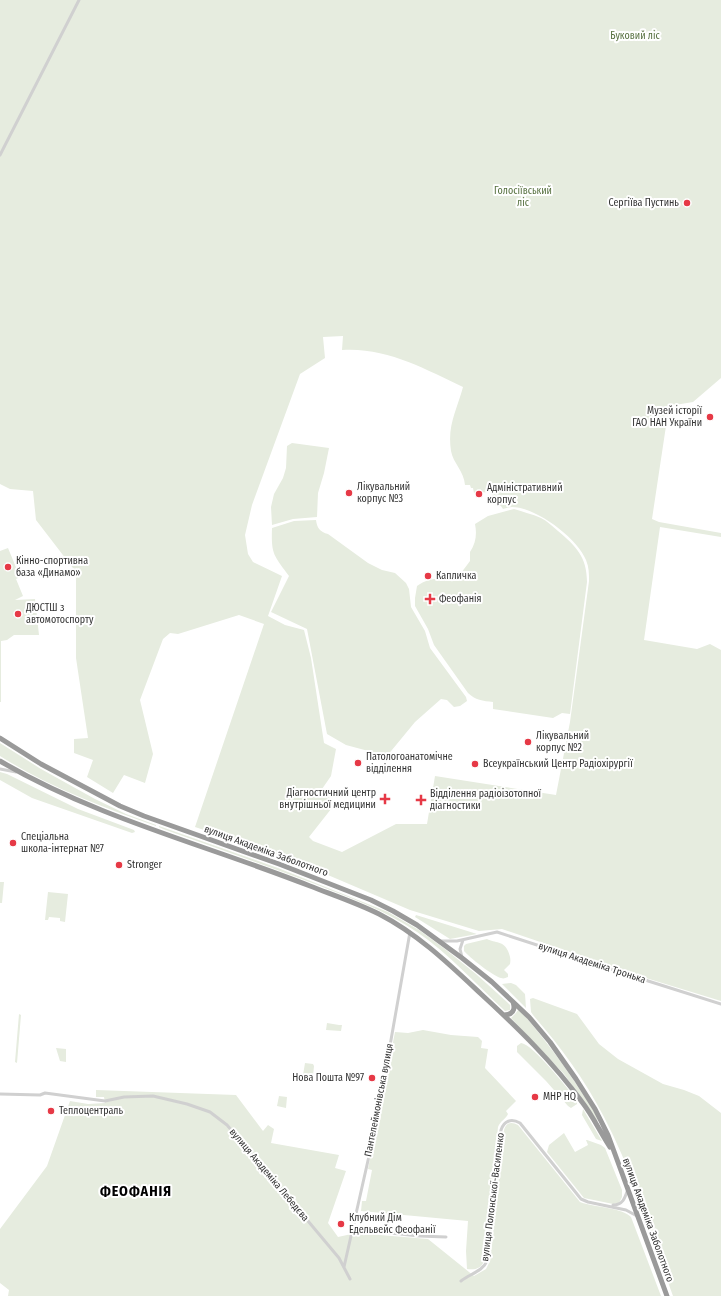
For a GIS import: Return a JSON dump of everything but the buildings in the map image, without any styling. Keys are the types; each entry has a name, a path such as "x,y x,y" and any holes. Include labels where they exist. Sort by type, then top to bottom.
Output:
{"highway":[{"name":"вулиця Академіка Заболотного","path":"0,738 41,764 120,806 144,816 266,859 393,910 417,925 492,982 529,1017 550,1042 576,1079 602,1123 667,1296"},
{"name":"вулиця Академіка Заболотного","path":"0,761 68,797 105,813 271,871 366,908 410,932 456,970 504,1015 556,1070 590,1113 613,1151"},
{"path":"504,1015 511,1014 513,1012 513,1002"}],"street":[{"path":"0,155 79,0"},
{"path":"0,769 19,772"},
{"name":"Пантелеймонівська вулиця","path":"344,1267 376,1126 410,932"},
{"name":"вулиця Академіка Тронька","path":"439,941 452,942 497,932 721,1004"},
{"path":"462,958 460,949 463,940"},
{"name":"вулиця Академіка Лебедєва","path":"0,1094 40,1095 45,1093 104,1101 124,1097 153,1096 187,1104 210,1112 227,1125 339,1258 350,1279"},
{"name":"вулиця Полонської-Василенко","path":"461,1282 469,1275 485,1267 487,1261 501,1130 506,1122 515,1120 520,1123 581,1199 588,1202 626,1210 638,1216"},
{"path":"609,1206 620,1204 628,1189"},
{"path":"352,1229 419,1236 446,1236"}],"green space":[{"name":"Голосіївський ліс","path":"0,0 721,0 721,378 693,402 669,406 652,519 659,522 721,533 721,537 660,527 644,640 697,649 710,644 721,650 721,1001 646,978 502,929 479,931 410,910 288,858 195,827 264,624 239,615 178,634 170,633 163,639 140,700 153,754 145,783 124,775 113,793 87,777 93,760 74,753 74,739 88,738 76,658 76,572 36,520 33,491 10,489 0,484","holes":["343,336 342,350 358,350 390,356 420,367 463,387 451,425 450,442 452,455 463,475 465,485 470,485 471,488 473,488 474,493 491,492 492,496 495,496 496,506 501,506 503,509 509,507 522,508 555,525 574,542 581,551 588,565 589,573 570,722 556,795 435,776 427,824 396,824 342,852 313,841 309,837 335,804 322,789 331,776 336,749 324,743 311,658 304,630 285,625 268,616 282,576 253,562 248,554 245,535 252,505 300,374 325,358 323,337"]},
{"path":"292,443 329,448 318,493 317,517 293,519 272,525 271,507 274,494 283,478 286,468 287,446"},
{"path":"514,509 531,514 547,522 575,547 583,559 585,566 587,582 570,714 562,713 553,718 493,709 493,702 479,700 468,693 434,645 428,629 415,606 417,586 425,581 434,579 453,579 461,573 470,561 470,552 476,538 475,524 488,516"},
{"path":"316,520 321,531 328,534 368,563 382,570 395,573 406,583 409,589 411,607 425,631 430,648 466,697 467,701 460,706 454,707 447,700 441,699 415,722 387,756 346,745 327,734 307,629 271,612 289,576 274,554 272,544 272,528 294,521"},
{"path":"8,548 20,577 16,579 23,596 15,600 35,599 39,635 14,635 7,640 1,641 0,702 0,551"},
{"path":"0,743 41,769 95,799 156,826 76,796 37,777 0,756"},
{"path":"0,772 78,809 134,830 135,832 132,833 32,798 0,780"},
{"path":"159,826 278,868 388,912 419,930 445,949 507,1002 510,1005 510,1010 505,1011 429,941 405,924 392,917 315,884 163,829"},
{"path":"0,882 4,882 2,903 0,903"},
{"path":"48,892 68,894 65,922 60,921 60,918 49,917 48,920 45,920"},
{"path":"416,915 477,934 450,939 415,917"},
{"path":"487,939 504,945 508,951 510,956 510,964 504,970 508,974 508,977 497,977 476,962 464,951 464,946 466,944"},
{"path":"511,983 516,985 525,994 526,1008 502,984"},
{"path":"533,998 577,1014 599,1044 618,1059 663,1084 699,1096 721,1113 721,1296 673,1296 642,1205 615,1139 597,1103 580,1077 553,1039 531,1012 530,999"},
{"path":"519,1009 567,1071 592,1107 598,1122 564,1074 511,1018"},
{"path":"19,1014 21,1015 17,1063 15,1062"},
{"path":"327,1023 342,1025 341,1031 326,1030"},
{"path":"423,1030 451,1035 478,1037 482,1041 481,1048 488,1049 485,1068 516,1101 506,1111 508,1114 498,1127 484,1261 481,1266 475,1269 467,1269 466,1251 468,1221 361,1211 362,1201 366,1201 372,1170 368,1169 395,1032 408,1033"},
{"path":"521,1043 526,1045 550,1067 576,1099 577,1104 571,1108 568,1106 517,1052 517,1046"},
{"path":"56,1048 66,1049 66,1062 60,1061"},
{"path":"305,1063 313,1064 313,1076 303,1075"},
{"name":"Феофанія","path":"96,1090 236,1095 263,1131 268,1125 274,1129 271,1143 339,1155 335,1168 346,1171 328,1223 338,1237 356,1233 428,1239 474,1276 486,1269 490,1261 504,1130 509,1123 513,1123 518,1125 580,1202 615,1210 631,1217 661,1296 8,1296 9,1290 0,1283 0,1229 47,1166 70,1101 88,1104 105,1103 104,1097 96,1097"},
{"path":"279,1096 287,1097 286,1108 277,1106"},
{"path":"583,1109 602,1141 596,1139 582,1115"},
{"path":"564,1133 575,1152 588,1145 586,1140 601,1145 605,1148 622,1190 622,1197 619,1203 613,1204 584,1198 547,1152 549,1145"}],"place":[{"name":"Сергіїва Пустинь","path":"687,203"},
{"name":"Музей історії ГАО НАН України","path":"710,417"},
{"name":"Лікувальний корпус №3","path":"349,493"},
{"name":"Адміністративний корпус","path":"479,494"},
{"name":"Кінно-спортивна база «Динамо»","path":"8,567"},
{"name":"Капличка","path":"428,576"},
{"name":"Феофанія","path":"430,599"},
{"name":"ДЮСТШ з автомотоспорту","path":"18,614"},
{"name":"Лікувальний корпус №2","path":"528,742"},
{"name":"Патологоанатомічне відділення","path":"358,763"},
{"name":"Всеукраїнський Центр Радіохірургії","path":"475,764"},
{"name":"Діагностичний центр внутрішньої медицини","path":"385,799"},
{"name":"Відділення радіоізотопної діагностики","path":"421,800"},
{"name":"Спеціальна школа-інтернат №7","path":"13,843"},
{"name":"Stronger","path":"119,865"},
{"name":"Нова Пошта №97","path":"372,1078"},
{"name":"MHP HQ","path":"535,1097"},
{"name":"Теплоцентраль","path":"51,1111"},
{"name":"Клубний Дім Едельвейс Феофанії","path":"341,1224"}],"district":[{"name":"ФЕОФАНІЯ","path":"136,1191"}],"park label":[{"name":"Буковий ліс","path":"635,36"}]}
